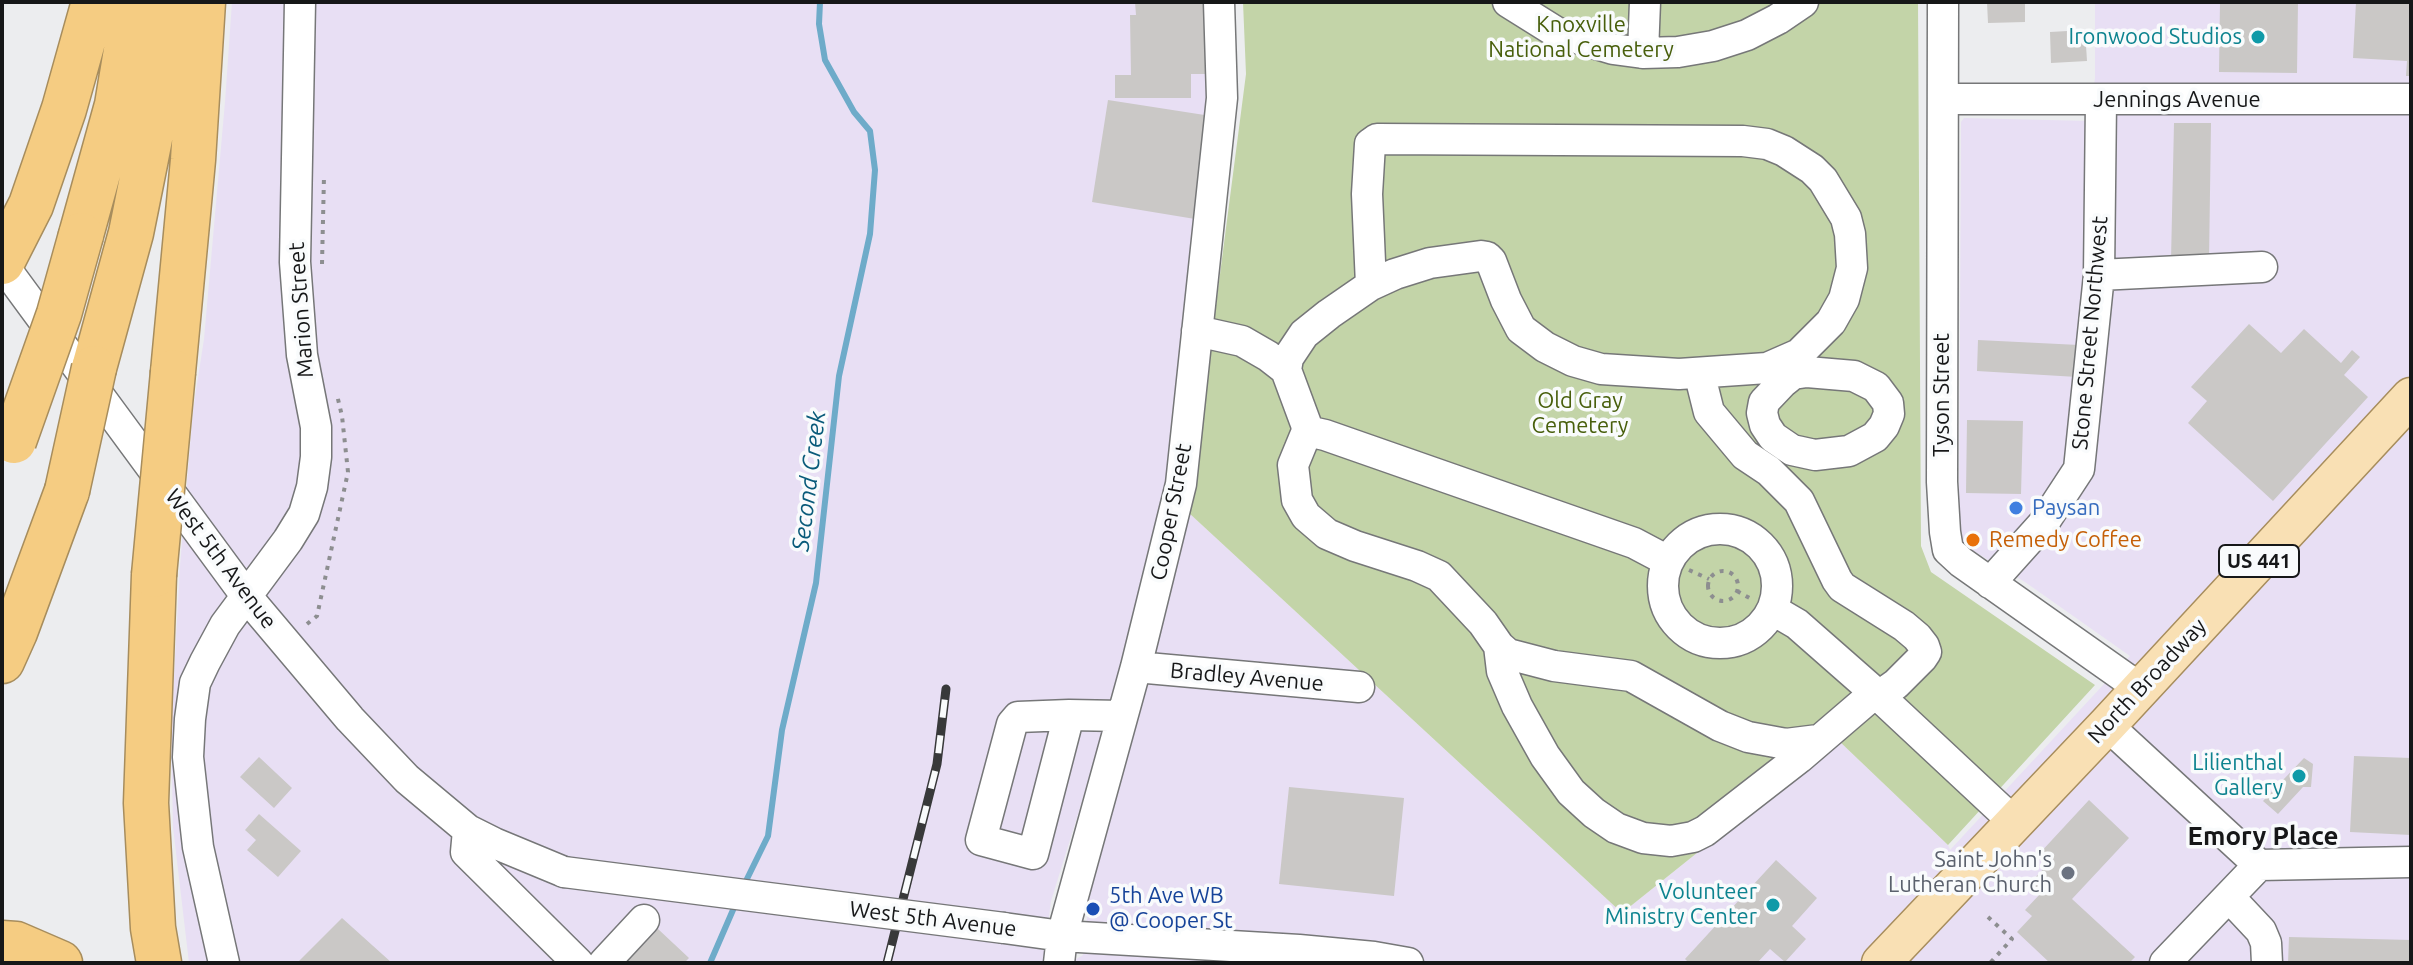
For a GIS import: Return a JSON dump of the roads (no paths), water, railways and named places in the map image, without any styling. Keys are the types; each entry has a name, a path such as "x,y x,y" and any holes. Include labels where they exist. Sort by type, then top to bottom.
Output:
{"highway":[{"path":"2,263 31,205 64,109 94,2"},
{"path":"8,454 59,314 117,105 134,2"},
{"path":"2,661 15,632 60,484 131,233 160,89 169,2"},
{"path":"159,963 153,928 146,803 154,575 193,160 203,2"},
{"path":"2,610 60,484"},
{"path":"2,943 16,944 60,963"}],"main road":[{"name":"North Broadway","path":"1881,963 2141,689 2411,397"}],"street":[{"name":"Marion Street","path":"224,963 198,847 189,770 190,719 195,683 205,662 225,625 304,514 312,487 316,427 302,355 295,262 300,2"},
{"name":"Cooper Street","path":"1060,950 1136,667 1181,484 1222,98 1219,2"},
{"path":"1508,2 1556,32 1613,49 1643,53 1678,52 1713,46 1747,35 1803,2"},
{"path":"1643,53 1645,2"},
{"name":"Tyson Street","path":"1943,2 1941,245 1945,532 1948,550 2141,689"},
{"name":"Jennings Avenue","path":"1944,99 2411,99"},
{"name":"Stone Street Northwest","path":"1990,583 2043,524 2079,469 2099,275 2101,101"},
{"path":"1371,285 1368,183 1370,144 1377,139 1767,144 1799,159 1823,180 1846,218 1852,268 1839,310 1790,367 1702,374 1601,369 1573,361 1528,336 1511,313 1487,257 1430,263 1371,285 1304,334 1288,358 1286,370 1307,431 1293,465 1297,500 1306,516 1327,534 1439,576 1508,654 1531,661 1631,676 1720,726 1748,737 1797,744 1818,740"},
{"name":"West 5th Avenue","path":"2,263 247,597 407,779 468,830 494,843 564,872 1004,928 1060,950 1374,957 1408,963"},
{"path":"2099,275 2262,267"},
{"path":"1197,331 1242,341 1286,370"},
{"path":"1499,646 1502,671 1511,694 1541,750 1581,803 1630,835 1671,841 1705,831 1799,758 1869,698 1879,696 1896,684 1922,658 1926,652 1924,646 1904,626 1854,595 1837,580 1799,501 1781,482 1745,455 1709,412 1703,393 1702,374"},
{"path":"1307,431 1634,543 1668,561"},
{"path":"1709,529 1728,529 1745,534 1760,544 1771,558 1777,575 1773,610 1748,637 1731,643 1713,643 1696,638 1681,628 1663,596 1663,578 1668,561 1678,546 1693,535 1709,529"},
{"path":"1773,610 1797,624 1879,696 2014,822"},
{"name":"Bradley Avenue","path":"1136,667 1359,687"},
{"path":"1069,715 1033,854 981,840 1012,724 1018,717 1069,715 1122,716"},
{"path":"2107,725 2259,865 2411,862"},
{"path":"468,830 466,852 578,963"},
{"path":"2165,963 2259,865"},
{"path":"2230,898 2261,931 2266,943 2267,963"},
{"path":"604,963 644,920"}],"waterway":[{"name":"Second Creek","path":"744,885 768,836 782,730 816,583 839,376 870,234 875,170 870,131 854,112 825,60 819,24 820,2"},
{"name":"Second Creek","path":"710,963 736,903"}],"railway":[{"path":"887,963 937,764 946,689"}],"place":[{"name":"Ironwood Studios","path":"2258,37"},
{"name":"Paysan","path":"2016,508"},
{"name":"Remedy Coffee","path":"1973,540"},
{"name":"Lilienthal Gallery","path":"2299,776"},
{"name":"Saint John's Lutheran Church","path":"2068,873"},
{"name":"Volunteer Ministry Center","path":"1773,905"},
{"name":"5th Ave WB @ Cooper St","path":"1093,909"}],"district":[{"name":"Emory Place","path":"2263,836"}],"park label":[{"name":"Knoxville National Cemetery","path":"1581,38"},
{"name":"Old Gray Cemetery","path":"1580,414"}]}
